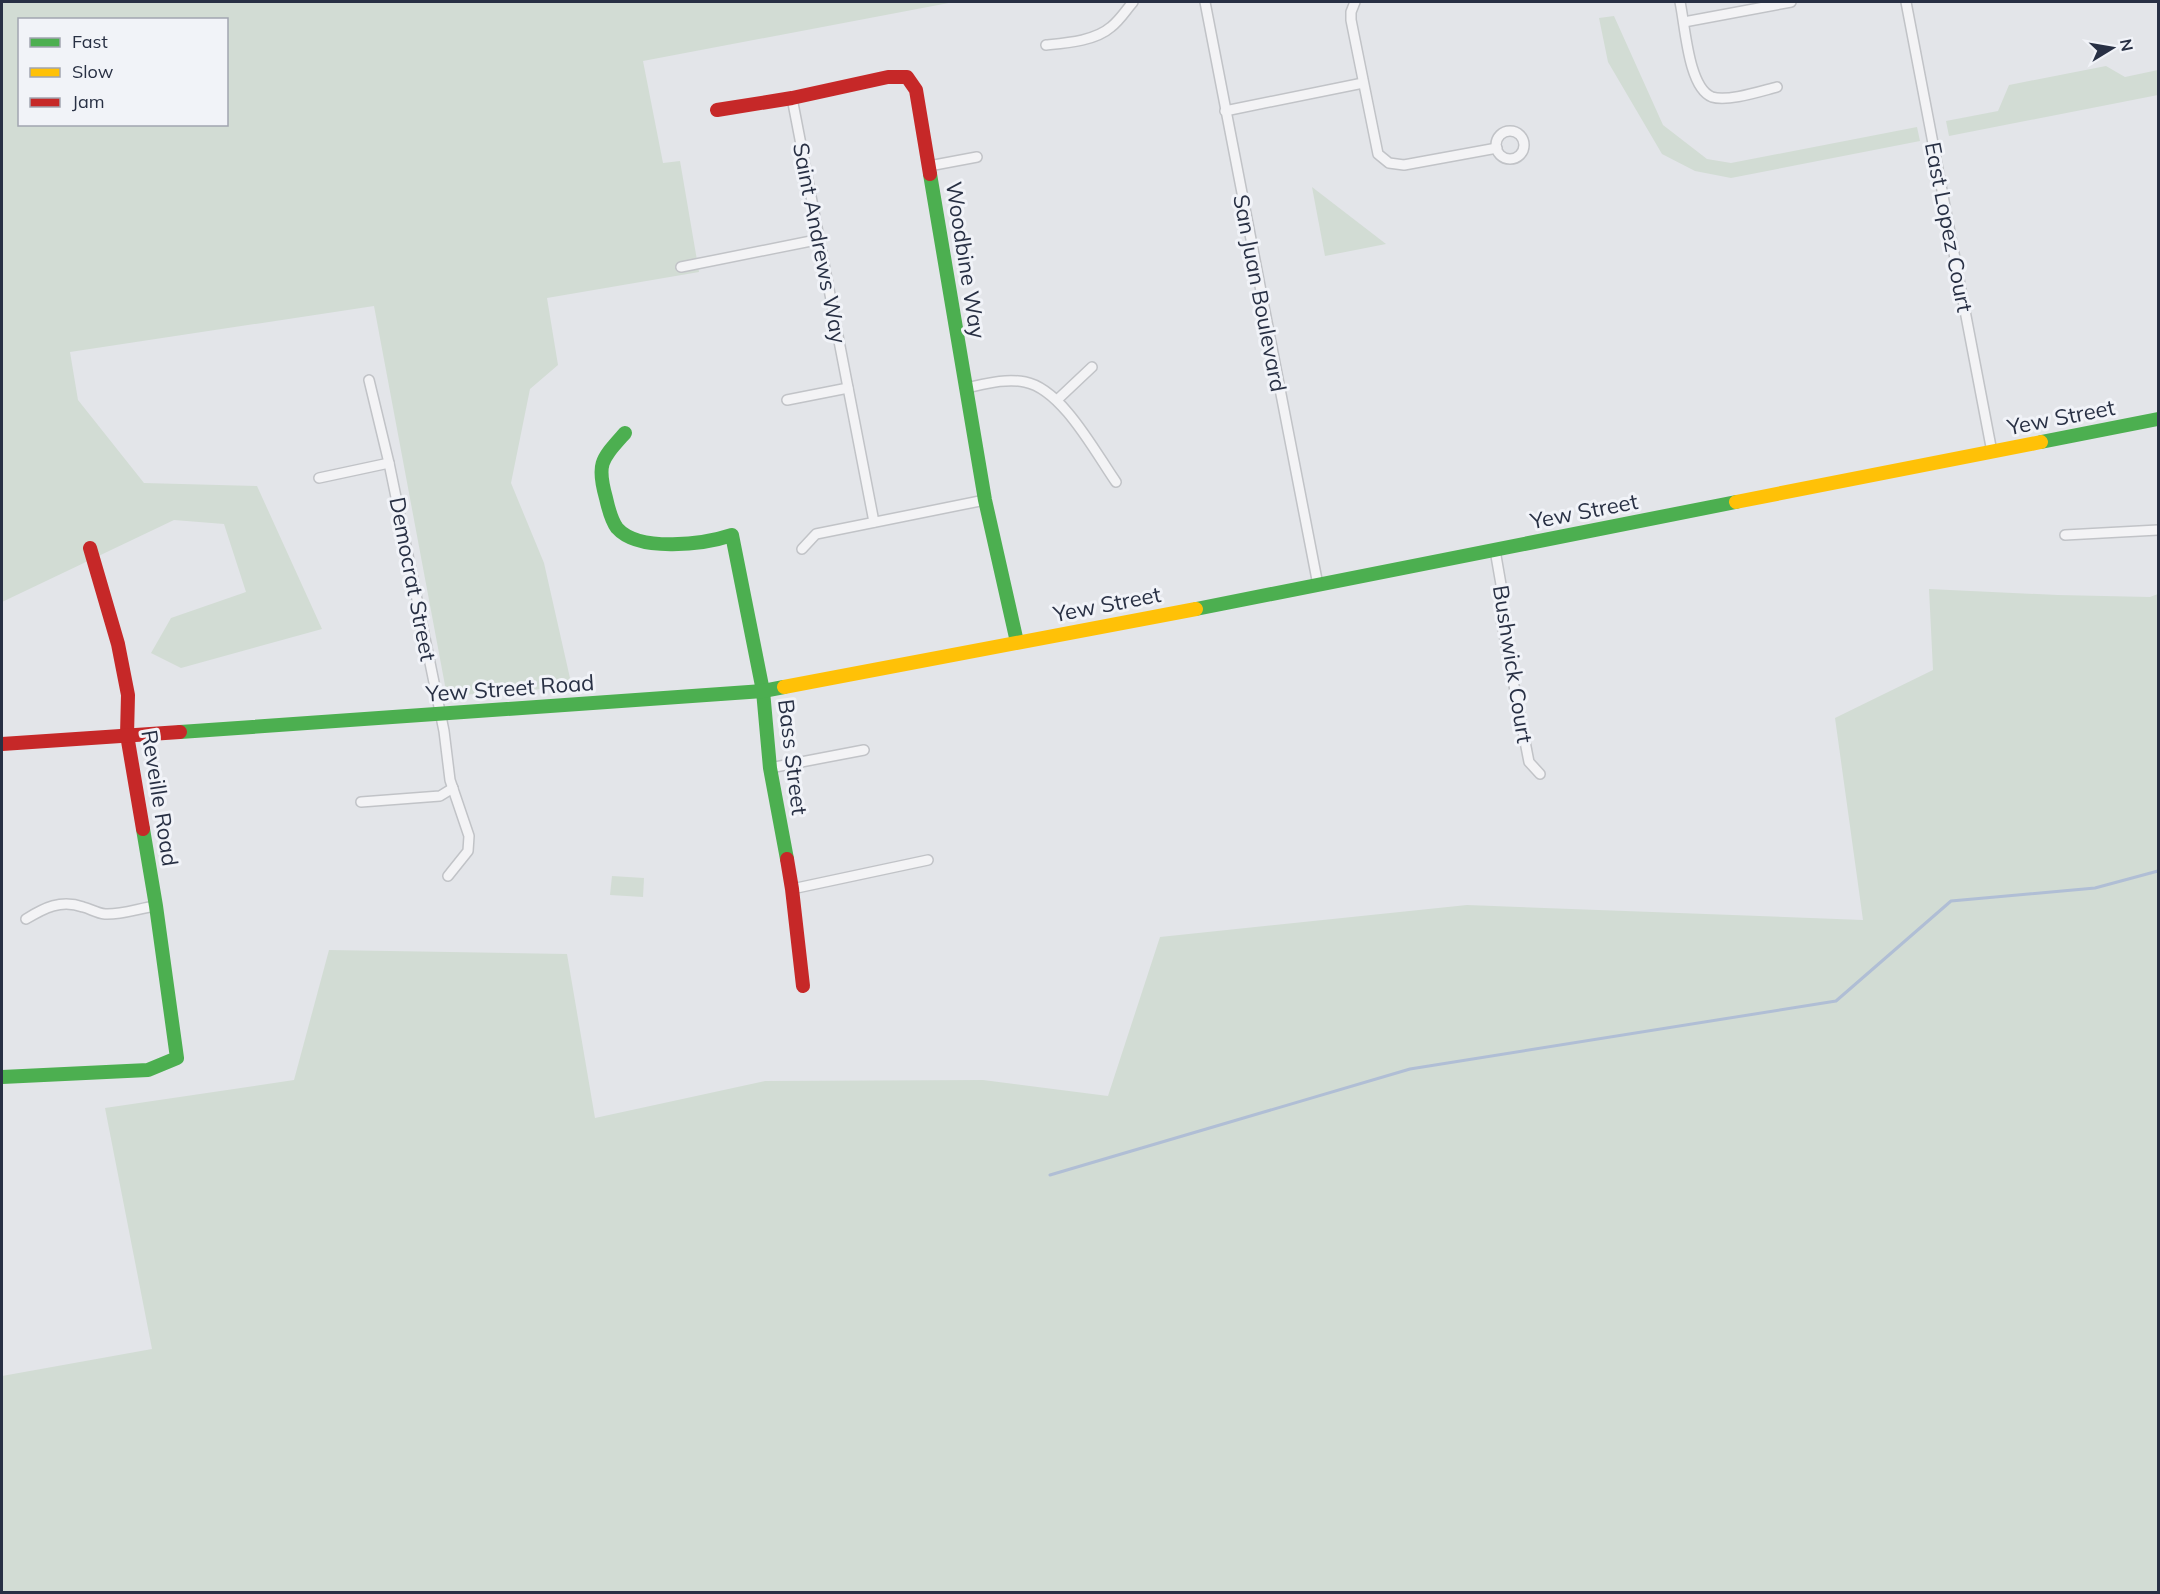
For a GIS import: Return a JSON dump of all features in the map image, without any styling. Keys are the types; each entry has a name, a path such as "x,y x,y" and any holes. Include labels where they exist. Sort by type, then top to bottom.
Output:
{"street":[{"path":"1046,45 1092,37 1105,32 1133,2"},
{"name":"San Juan Boulevard","path":"1205,2 1318,585"},
{"path":"1355,2 1351,20 1378,154 1389,163 1404,165 1497,148"},
{"path":"1680,2 1694,75 1701,89 1712,96 1727,98 1777,87"},
{"path":"1684,22 1791,2"},
{"name":"East Lopez Court","path":"1906,2 1992,452"},
{"name":"Woodbine Way","path":"717,110 792,98 888,77 907,77 916,90 985,500 1017,642"},
{"path":"1225,111 1363,83"},
{"name":"Saint Andrews Way","path":"792,98 874,522"},
{"path":"928,166 977,157"},
{"path":"681,267 820,238"},
{"path":"1057,400 1092,367"},
{"name":"Democrat Street","path":"369,380 389,463 444,731 450,780 469,836 468,851 448,876"},
{"path":"966,388 1003,381 1027,382 1037,386 1057,400 1069,413 1116,482"},
{"path":"787,400 848,388"},
{"name":"Yew Street","path":"1017,642 2158,419"},
{"name":"Bass Street","path":"625,432 602,461 600,469 600,476 616,527 626,536 660,542 702,542 719,540 732,535 763,691 770,768 792,889 803,986"},
{"path":"319,478 389,463"},
{"path":"802,549 816,534 985,500"},
{"path":"2065,535 2158,530"},
{"name":"Reveille Road","path":"2,1077 148,1070 177,1058 156,906 128,735 128,695 118,644 90,548"},
{"name":"Bushwick Court","path":"1494,550 1503,596 1501,619 1529,762 1540,774"},
{"name":"Yew Street Road","path":"2,744 763,691 1017,642"},
{"path":"770,768 864,750"},
{"path":"361,802 440,796 453,788"},
{"path":"792,889 928,860"},
{"path":"26,919 46,907 58,904 81,906 96,913 108,914 156,906"}],"shaded area":[{"path":"2,2 954,2 643,61 663,163 680,161 699,272 547,298 558,365 530,389 511,483 544,563 572,687 447,696 374,306 70,352 78,400 144,483 257,486 322,629 181,668 151,653 171,618 246,592 224,524 174,520 2,602"},
{"path":"1614,16 1663,125 1707,159 1731,163 1917,127 1920,141 1731,178 1695,171 1662,154 1608,62 1599,18"},
{"path":"2106,66 2125,77 2158,70 2158,95 1949,136 1946,121 1998,111 2009,85"},
{"path":"1312,187 1386,244 1325,256"},
{"path":"1929,589 2058,595 2150,597 2158,594 2158,1592 2,1592 2,1376 152,1349 105,1108 294,1080 329,950 567,954 595,1118 765,1081 983,1080 1108,1096 1160,937 1467,905 1863,920 1835,718 1933,670"},
{"path":"612,876 644,878 643,897 610,895"}],"waterway":[{"path":"1050,1175 1410,1069 1836,1001 1951,901 2095,888 2158,871"}],"traffic: fast":[{"path":"930,174 985,500 1017,642"},
{"path":"2041,442 2158,419"},
{"path":"625,433 606,456 602,469 603,486 611,517 617,528 627,536 656,544 690,543 732,535 763,691 770,768 787,859"},
{"path":"1196,609 1736,502"},
{"path":"180,732 763,691 784,687"},
{"path":"2,1077 148,1070 177,1058 143,829"}],"traffic: slow":[{"path":"1736,502 2041,442"},
{"path":"784,687 1196,609"}],"traffic: jam":[{"path":"717,110 792,98 888,77 907,77 916,90 930,174"},
{"path":"90,548 118,644 128,695 127,735 143,829"},
{"path":"2,744 180,732"},
{"path":"787,859 803,986"}]}
